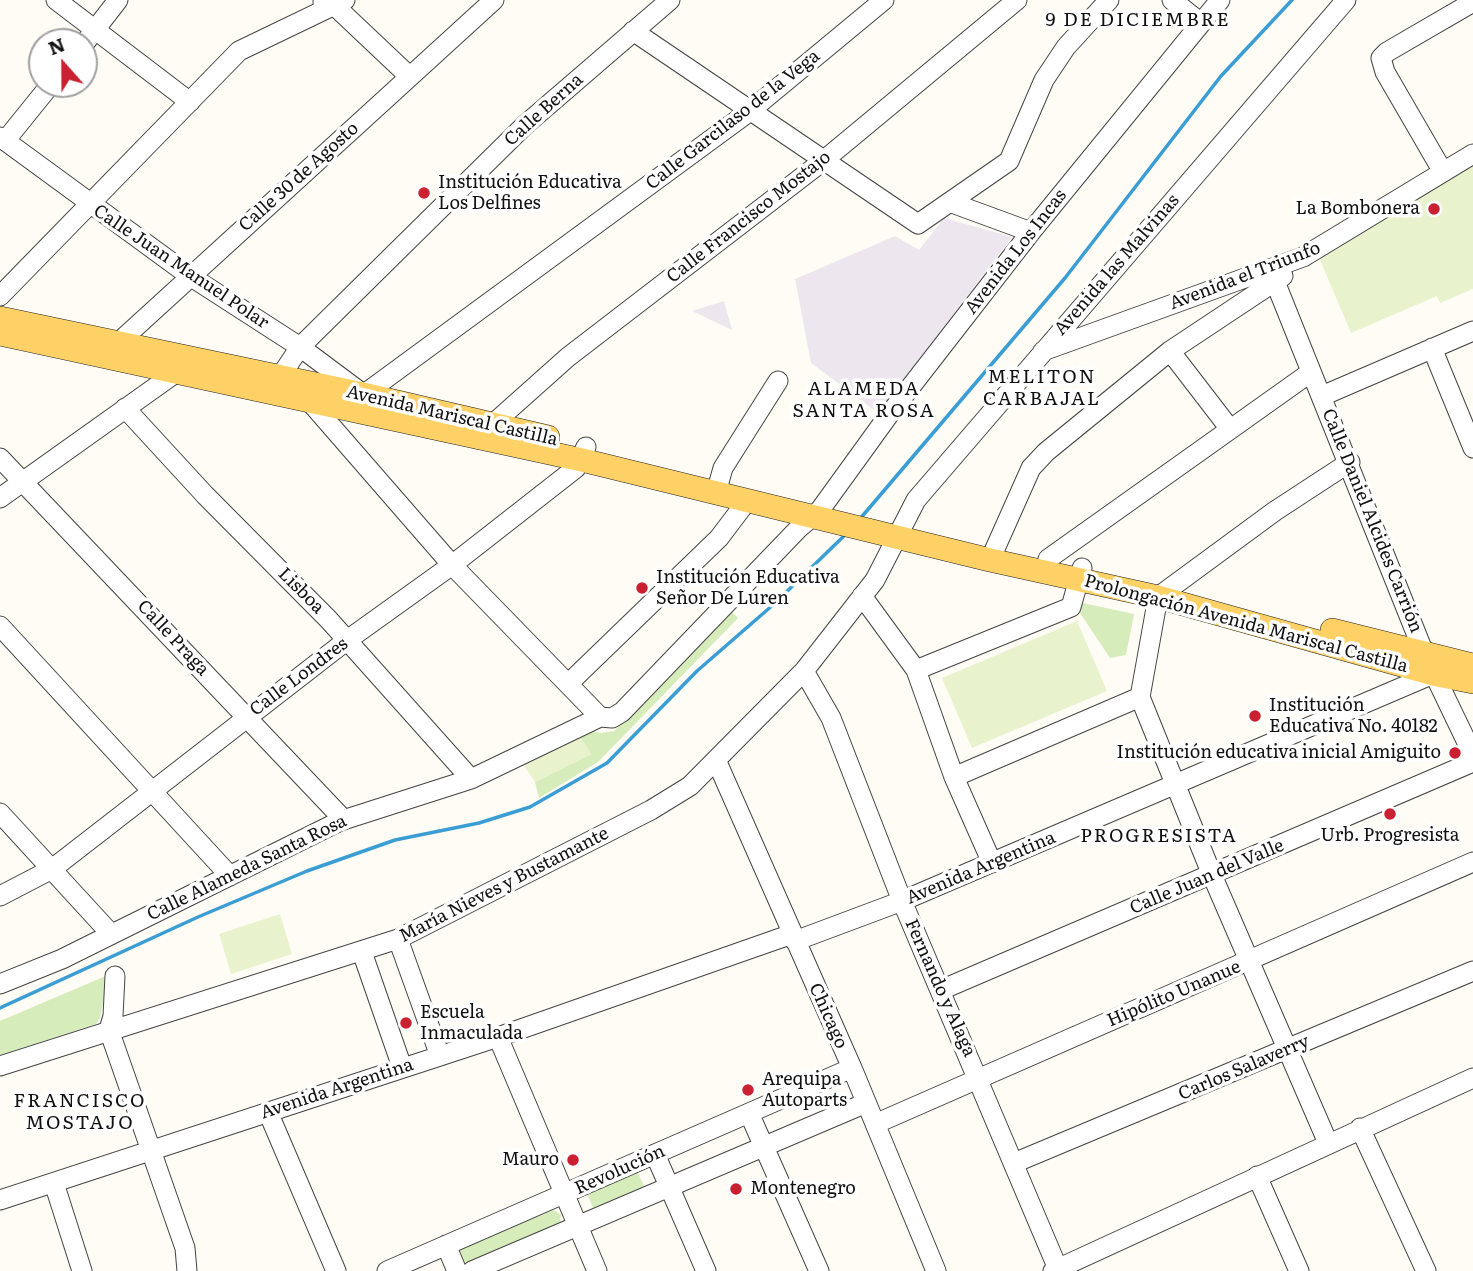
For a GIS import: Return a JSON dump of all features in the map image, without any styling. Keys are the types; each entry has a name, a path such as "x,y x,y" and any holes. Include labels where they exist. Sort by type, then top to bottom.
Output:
{"main road":[{"name":"Avenida Mariscal Castilla","path":"0,318 116,352"},
{"name":"Avenida Mariscal Castilla","path":"0,334 116,352 177,365 310,404 492,431"},
{"name":"Avenida Mariscal Castilla","path":"177,365 287,379 363,394 492,431 890,528"},
{"name":"Avenida Mariscal Castilla","path":"717,487 747,501 819,510"},
{"name":"Prolongación Avenida Mariscal Castilla","path":"890,528 991,554 1469,661"},
{"name":"Prolongación Avenida Mariscal Castilla","path":"991,554 1048,559 1080,574"},
{"name":"Prolongación Avenida Mariscal Castilla","path":"1164,593 1433,674 1473,682"}],"street":[{"path":"56,0 82,28"},
{"path":"96,28 118,0"},
{"name":"Calle 30 de Agosto","path":"116,352 190,276 494,0"},
{"name":"Calle Berna","path":"287,379 300,347 525,125 670,0"},
{"name":"Calle Garcilaso de la Vega","path":"342,410 750,111 884,0"},
{"name":"Calle Francisco Mostajo","path":"492,431 568,357 823,161 1017,0"},
{"path":"633,31 918,224 1009,161 1044,80 1066,47 1109,0"},
{"path":"1172,0 1201,23"},
{"name":"Avenida Los Incas","path":"819,510 888,416 1031,232 1220,0"},
{"name":"Avenida las Malvinas","path":"890,528 1346,0"},
{"path":"0,296 239,51 332,2 409,76"},
{"path":"1443,172 1385,72 1381,58 1473,2"},
{"path":"98,41 190,102"},
{"path":"3,139 39,98"},
{"name":"Calle Juan Manuel Polar","path":"3,139 190,276 300,347 363,394"},
{"name":"Avenida el Triunfo","path":"1041,352 1303,257 1473,154"},
{"path":"952,203 1031,232"},
{"path":"991,554 1031,468 1170,351 1276,284 1303,257"},
{"name":"Calle Daniel Alcides Carrión","path":"1276,284 1350,462 1424,653 1473,755"},
{"path":"1322,396 1473,331"},
{"path":"1432,348 1473,447"},
{"path":"1170,351 1230,429"},
{"path":"0,498 124,408 177,365"},
{"path":"1048,559 1311,372"},
{"path":"287,379 452,565 600,717"},
{"path":"717,487 778,381"},
{"name":"Lisboa","path":"124,408 346,641 471,779"},
{"name":"Calle Londres","path":"0,896 52,869 155,791 247,716 452,565 576,468 584,454"},
{"name":"Calle Praga","path":"0,458 344,820"},
{"path":"1328,1143 1212,875 1140,697 1164,593 1275,512 1350,462"},
{"path":"569,683 719,538 747,501"},
{"name":"Calle Alameda Santa Rosa","path":"0,984 111,934 344,820 471,779 600,717 612,718 622,712 819,510"},
{"name":"María Nieves y Bustamante","path":"0,1066 398,939 651,810 690,786 717,762 804,671 885,562 890,528"},
{"path":"916,670 1071,607 1080,574"},
{"path":"862,596 916,670 954,777 992,863"},
{"path":"0,626 155,791 230,876"},
{"name":"Avenida Argentina","path":"0,1200 902,901 1469,661"},
{"name":"Fernando y Alaga","path":"804,671 831,718 902,901 979,1079 1056,1270"},
{"path":"954,777 1140,697"},
{"name":"Chicago","path":"717,762 852,1068 936,1271"},
{"name":"Calle Juan del Valle","path":"941,990 1473,762"},
{"path":"0,813 111,934"},
{"name":"Hipólito Unanue","path":"875,1124 1473,862"},
{"path":"398,939 440,1056"},
{"path":"362,952 402,1068"},
{"name":"Carlos Salaverry","path":"1014,1163 1473,971"},
{"path":"115,976 113,1016 109,1030 185,1248 187,1271"},
{"path":"498,1037 597,1271"},
{"name":"Revolución","path":"387,1271 852,1068"},
{"path":"1056,1270 1360,1128 1472,1082"},
{"name":"Revolución","path":"472,1271 866,1103"},
{"path":"268,1112 336,1271"},
{"path":"749,1113 819,1271"},
{"path":"1360,1128 1426,1271"},
{"path":"655,1154 706,1271"},
{"path":"1257,1176 1299,1271"},
{"path":"54,1183 82,1271"},
{"path":"446,1245 457,1271"}],"shaded area":[{"path":"944,218 1012,237 878,413 811,363 795,279 895,236 919,250"},
{"path":"724,301 732,330 692,311"}],"green space":[{"name":"La Bombonera","path":"1473,163 1473,289 1440,303 1437,296 1351,333 1318,255"},
{"path":"1078,602 1134,614 1126,655 1110,658 1078,610"},
{"path":"730,610 738,618 598,762 539,798 535,782 591,754 579,736 588,730 601,733 614,731"},
{"path":"1077,621 1107,691 972,748 942,678"},
{"path":"579,736 592,754 535,782 523,764"},
{"path":"280,914 292,954 231,974 219,934"},
{"path":"108,975 100,1018 96,1024 0,1055 0,1021"},
{"path":"636,1169 644,1186 593,1208 586,1191"},
{"path":"554,1210 561,1215 560,1224 466,1263 460,1258 460,1248"}],"waterway":[{"path":"859,520 1065,278 1221,76 1292,0"},
{"path":"0,1008 198,917 307,871 395,840 479,823 530,807 607,763 697,671 774,604 847,533"}],"place":[{"name":"Institución Educativa Los Delfines","path":"424,193"},
{"name":"La Bombonera","path":"1434,209"},
{"name":"Institución Educativa Señor De Luren","path":"642,588"},
{"name":"Institución Educativa No. 40182","path":"1255,716"},
{"name":"Institución educativa inicial Amiguito","path":"1455,753"},
{"name":"Urb. Progresista","path":"1390,814"},
{"name":"Escuela Inmaculada","path":"406,1023"},
{"name":"Arequipa Autoparts","path":"748,1090"},
{"name":"Mauro","path":"573,1160"},
{"name":"Montenegro","path":"736,1189"}],"district":[{"name":"9 DE DICIEMBRE","path":"1138,20"},
{"name":"MELITON CARBAJAL","path":"1042,388"},
{"name":"ALAMEDA SANTA ROSA","path":"864,400"},
{"name":"PROGRESISTA","path":"1159,836"},
{"name":"FRANCISCO MOSTAJO","path":"80,1112"}]}
